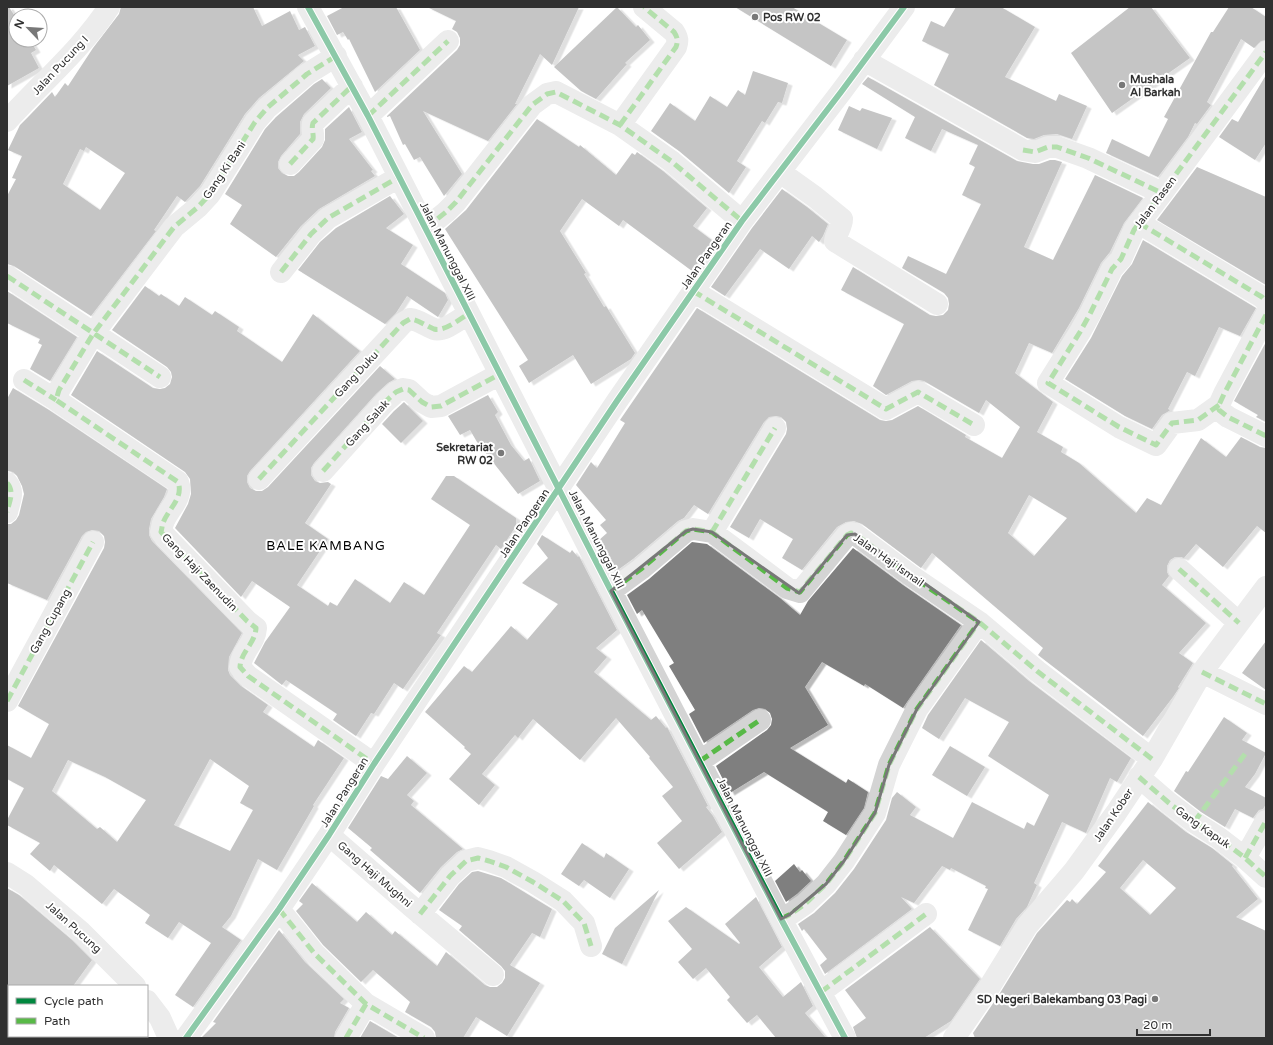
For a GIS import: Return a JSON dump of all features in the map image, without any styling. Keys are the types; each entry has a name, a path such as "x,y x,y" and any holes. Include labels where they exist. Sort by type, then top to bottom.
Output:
{"street":[{"name":"Jalan Pucung I","path":"7,121 75,51 103,17 109,7"},
{"name":"Jalan Manunggal XIII","path":"308,7 368,116 426,228 468,314 560,488 611,591 844,1038"},
{"path":"620,124 676,47 677,37 674,32 644,7"},
{"name":"Jalan Pangeran","path":"186,1038 329,835 374,764 617,401 693,291 742,221 864,60 902,7"},
{"path":"368,116 448,41"},
{"name":"Jalan Rasen","path":"1219,405 1198,420 1172,423 1156,444 1119,427 1048,383 1080,332 1112,269 1121,259 1134,230 1266,52"},
{"name":"Gang Ki Bani","path":"93,334 174,226 198,207 210,194 255,122 267,108 307,74 336,56"},
{"path":"864,60 1023,150 1035,152 1048,147 1058,147 1088,158 1162,193"},
{"path":"290,164 313,140 313,123 352,86"},
{"path":"426,228 456,202 532,106 547,94 556,92 620,124 670,161 742,221"},
{"path":"780,172 842,219 842,223 835,241 937,304"},
{"path":"281,272 311,234 328,218 399,177"},
{"path":"1139,223 1262,297 1266,301"},
{"path":"7,276 160,377"},
{"path":"693,291 886,409 918,392 974,425"},
{"name":"Gang Duku","path":"259,479 403,323 410,318 436,330 444,329 468,314"},
{"path":"1266,315 1219,405 1219,410 1228,417 1266,436"},
{"path":"24,380 56,400 59,390 93,334"},
{"name":"Gang Salak","path":"323,472 385,402 396,392 409,390 431,408 441,406 500,374"},
{"name":"Gang Haji Zaenudin","path":"56,400 178,482 180,488 178,497 163,522 161,532 236,610 256,628 255,636 240,659 240,667 248,676 374,764"},
{"path":"712,532 775,428"},
{"path":"7,483 12,492 7,512"},
{"name":"Jalan Haji Ismail","path":"611,591 641,569 686,531 693,529 712,532 787,588 800,592 847,535 851,533 855,534 910,575 979,622 1037,671 1152,759"},
{"name":"Gang Cupang","path":"7,701 93,542"},
{"path":"1179,569 1239,623"},
{"name":"Jalan Kober","path":"954,1038 990,986 1027,926 1074,871 1116,813 1152,759 1202,672 1266,587"},
{"path":"781,919 805,904 816,894 844,861 875,812 889,765 917,709 979,622"},
{"path":"1202,672 1266,704"},
{"path":"700,761 760,720"},
{"name":"Gang Kapuk","path":"1139,778 1168,803 1245,858 1266,878"},
{"path":"1245,858 1266,821"},
{"name":"Gang Haji Mughni","path":"329,835 493,975"},
{"name":"Gang Haji Mughni","path":"420,914 450,876 466,861 478,858 506,868 533,882 563,902 584,922 591,946"},
{"name":"Jalan Pucung","path":"7,873 26,885 80,931 134,985"},
{"path":"278,909 314,952 366,1004 424,1038"},
{"path":"821,992 926,914"},
{"path":"148,1002 160,1018 169,1038"},
{"path":"346,1038 366,1004"}],"highlighted area":[{"path":"693,529 712,532 799,593 847,535 855,534 979,622 917,709 889,765 875,813 844,861 826,884 789,915 781,919 611,591 686,531"}],"building":[{"path":"7,7 9,7 8,48 35,48 36,50 31,53 39,68 7,86"},
{"path":"121,7 253,7 262,26 290,11 299,30 305,27 315,46 298,55 304,61 259,98 245,114 200,186 185,202 177,196 154,230 156,231 91,316 14,266 7,264 7,196 16,179 12,178 22,156 8,150 20,125 52,92 55,97 65,83 68,86 93,48 119,14","holes":["86,147 125,173 100,210 63,184 80,149 84,151"]},
{"path":"344,7 396,7 420,50 375,92 349,39 348,40 343,32 337,35 327,16"},
{"path":"427,7 579,7 552,65 540,54 515,104 517,104 488,141 423,111 462,174 444,196 420,157 414,160 405,144 403,145 390,116 387,117 457,50 460,45 460,38 457,32 452,29 456,21"},
{"path":"617,7 636,27 638,25 650,40 625,63 627,64 596,99 581,91 554,67"},
{"path":"735,7 792,7 847,40 831,66"},
{"path":"956,7 1001,7 1035,27 1005,77 1056,101 1059,94 1087,106 1072,139 1057,134 1044,135 1034,139 1027,138 934,85 949,54 922,41 931,21 944,27"},
{"name":"Mushala Al Barkah","path":"1130,7 1151,7 1190,58 1112,113 1071,53"},
{"path":"1229,7 1251,7 1266,17 1266,40 1261,41 1254,48 1241,39 1207,102 1211,105 1197,124 1195,123 1188,137 1158,177 1106,153 1112,139 1149,157 1168,119 1164,117 1211,32 1213,32"},
{"path":"753,71 788,83 782,103 778,102 765,123 762,121 737,161 746,167 729,193 679,151 651,131 670,103 695,121 710,96 727,107 738,90 745,95"},
{"path":"1266,75 1266,143 1255,160 1219,137 1232,119 1238,122"},
{"path":"868,77 1017,161 1033,164 1039,164 1050,160 1062,162 1024,247 1053,260 1095,175 1143,198 1124,223 1110,252 1101,263 1079,308 1052,353 1029,343 1015,373 1053,402 1037,432 1063,447 1061,452 1079,463 1136,513 1147,498 1161,505 1201,438 1226,457 1241,437 1260,447 1266,448 1266,533 1257,526 1223,567 1196,544 1184,558 1175,557 1170,560 1167,566 1169,576 1162,585 1206,623 1179,653 1193,663 1173,697 1143,736 1038,655 1043,648 932,553 921,568 862,524 854,521 846,522 837,527 802,570 782,558 793,539 760,519 749,538 730,527 786,434 786,422 781,417 769,417 764,422 708,514 694,505 684,518 678,521 633,559 615,572 599,540 607,533 600,525 606,520 576,485 591,462 597,468 625,423 620,420 697,308 880,420 892,420 918,406 966,435 965,437 1002,458 1020,427 986,400 979,413 924,381 912,381 886,395 873,386 904,324 841,290 853,267 930,315 943,315 948,310 949,304 948,298 944,293 902,268 908,256 946,274 981,204 962,195 975,167 969,164 978,145 942,129 931,151 905,138 915,117 862,84","holes":["1029,495 1067,518 1034,556 1008,533"]},
{"path":"322,79 331,88 304,114 300,122 300,134 281,156 278,162 278,168 282,173 288,176 294,176 299,172 322,147 325,140 325,129 349,107 362,132 349,139 373,170 371,171 375,176 319,209 301,226 276,257 230,224 242,205 225,194 265,129 276,117 314,84"},
{"path":"849,106 860,111 862,108 892,118 877,149 838,130"},
{"path":"537,119 579,147 580,145 616,175 632,153 635,155 637,152 663,171 707,208 693,226 713,241 692,271 623,220 619,226 582,199 560,231 586,273 584,274 604,307 606,306 635,353 631,359 591,384 573,355 529,383 519,366 528,360 445,229 466,210"},
{"path":"1197,167 1266,197 1266,285 1157,220"},
{"path":"782,189 828,224 823,236 819,242 812,236 789,269 760,249 725,296 711,287 752,228"},
{"path":"390,196 404,214 386,228 413,245 401,264 445,293 448,300 438,317 407,296 396,313 385,324 298,270 320,242 336,228"},
{"path":"1143,240 1256,308 1240,336 1219,327 1195,376 1187,372 1168,409 1170,410 1162,415 1152,429 1125,416 1065,379 1091,338 1122,276 1132,264"},
{"path":"145,286 159,296 161,294 179,306 185,297 212,315 215,311 239,327 237,331 282,362 313,314 360,351 250,471 247,476 247,482 250,488 256,491 262,491 268,487 380,366 395,379 376,394 311,468 311,475 315,481 320,483 328,482 331,484 305,523 328,539 297,585 328,606 330,602 337,606 355,579 390,603 404,582 424,595 470,525 431,499 446,476 454,476 516,518 516,526 501,549 496,545 437,633 441,635 403,689 394,683 374,714 371,713 356,736 333,720 337,714 286,680 282,685 254,663 265,642 290,607 252,581 241,597 175,528 188,504 191,494 190,479 185,472 71,395 97,351 153,388 165,388 170,384 172,377 171,372 167,367 112,330"},
{"path":"7,291 77,337 50,381 30,369 42,345 38,343 40,339 7,323"},
{"path":"1266,342 1266,422 1256,417 1258,415 1234,401"},
{"path":"13,388 49,410 167,489 151,519 149,535 152,541 242,633 229,657 228,670 230,675 241,686 268,705 263,712 314,747 318,740 344,758 313,805 314,806 277,870 258,859 231,916 222,927 241,940 193,1007 175,995 211,943 179,922 168,938 145,923 150,915 114,889 102,904 54,865 50,871 30,854 40,843 7,825 7,820 24,788 7,779 7,745 31,758 49,724 18,706 104,548 105,542 104,536 99,531 92,530 86,532 82,536 47,600 7,583 7,524 11,524 19,515 24,494 17,476 13,472 7,471 7,399","holes":["210,759 249,786 240,803 253,810 230,851 174,825","68,760 105,777 146,800 117,842 100,827 97,829 52,791"]},
{"path":"488,395 498,412 495,415 511,445 524,461 529,458 540,481 518,494 477,442 470,430 460,435 448,416"},
{"path":"404,402 423,421 401,443 382,424"},
{"path":"542,535 570,553 572,550 578,557 579,556 617,630 596,648 607,657 594,672 651,720 656,716 666,728 667,727 708,806 706,807 722,832 679,869 657,843 682,821 662,796 673,787 649,758 650,757 616,718 580,760 533,719 518,738 515,735 482,774 495,785 479,805 449,779 471,754 425,712 464,666 472,672 511,626 527,640 558,604 522,583 548,558 537,544"},
{"path":"692,542 707,544 780,598 800,615 808,601 853,548 961,625 903,708 865,684 864,686 822,662 805,687 828,725 790,748 846,783 848,779 868,792 864,808 846,835 823,821 828,812 764,772 730,793 716,766 767,730 771,725 772,719 770,713 765,709 759,708 753,710 704,743 689,714 695,710 669,666 674,663 642,610 637,614 627,595 649,579"},
{"path":"981,640 1029,681 1131,758 1117,782 1110,778 1086,833 1062,822 1034,883 1037,885 1027,907 1016,919 1000,946 968,930 988,889 985,888 986,886 951,868 950,870 942,866 914,903 901,897 912,909 825,974 820,965 827,959 804,929 802,931 798,924 814,913 835,893 854,869 886,820 892,798 897,792 916,807 910,815 953,838 972,802 1024,829 1027,822 1034,826 1049,795 988,756 1009,722 965,698 939,739 922,728 928,715"},
{"path":"1266,641 1266,690 1242,673"},
{"path":"1224,717 1247,733 1242,740 1266,753 1255,774 1245,787 1266,798 1266,804 1263,809 1259,810 1253,818 1235,809 1225,827 1201,812 1174,791 1186,771 1188,772"},
{"path":"950,746 985,767 967,796 932,775"},
{"path":"407,756 427,773 407,795 414,801 411,805 463,849 457,852 441,867 420,893 370,850 372,848 348,828 381,776 388,779"},
{"path":"1148,802 1186,832 1212,848 1233,865 1232,866 1258,899 1236,917 1266,931 1266,1038 975,1038 973,1033 1037,933 1067,900 1070,902 1072,899 1077,904 1106,872 1098,866","holes":["1143,860 1176,888 1150,915 1120,888"]},
{"path":"582,843 604,858 606,853 629,869 610,898 584,880 579,886 561,874"},
{"path":"794,864 800,872 802,870 811,881 786,902 775,881"},
{"path":"478,871 501,878 552,909 540,937 532,933 510,965 540,983 507,1036 476,1017 463,1038 436,1038 435,1032 431,1027 405,1012 410,1002 373,970 361,982 323,945 296,911 303,904 299,901 312,883 357,922 366,912 392,935 395,931 437,966 446,952 485,985 497,987 505,978 505,971 459,930 462,926 439,910 459,884 472,872"},
{"path":"7,888 19,895 72,940 92,960 74,985 7,986"},
{"path":"659,890 622,964 602,954 615,928"},
{"path":"756,897 782,947 759,967 783,997 801,982 813,1006 805,1013 826,1038 776,1038 757,1015 747,1023 727,1000 730,997 706,968 693,979 678,962 692,949 668,921 686,907 739,944 740,943 725,924"},
{"path":"930,927 980,979 951,1021 924,1038 857,1038 853,1027 866,1018 845,990"},
{"path":"279,930 305,962 344,999 340,1003 349,1008 335,1032 334,1038 201,1038 216,1023 213,1022"},
{"path":"370,1021 399,1038 360,1038"}],"marked path":[{"path":"620,125 676,47 677,43 677,38 674,32 644,7"},
{"path":"368,116 448,41"},
{"path":"1219,405 1198,420 1172,423 1156,445 1119,427 1048,383 1080,332 1112,269 1121,259 1134,230 1266,52"},
{"path":"336,56 307,74 267,108 255,122 210,194 198,207 174,227 93,334 59,390 56,400 178,482 179,493 175,503 165,518 161,532 247,621 256,628 253,639 243,656 240,667 248,676 374,764"},
{"path":"290,164 313,139 313,123 352,86"},
{"path":"426,228 456,202 532,105 547,94 556,92 620,125 671,161 742,221"},
{"path":"1023,150 1035,152 1048,147 1057,147 1088,158 1162,193"},
{"path":"281,272 311,234 328,218 399,177"},
{"path":"1139,223 1262,297 1266,301"},
{"path":"7,276 160,377"},
{"path":"693,291 886,409 918,392 974,425"},
{"path":"259,479 403,323 410,319 434,329 442,329 468,314"},
{"path":"1266,315 1219,405 1219,410 1228,417 1266,436"},
{"path":"323,471 385,402 396,392 403,389 409,390 422,402 431,407 441,406 500,374"},
{"path":"24,380 56,400"},
{"path":"712,532 775,428"},
{"path":"7,483 11,490 7,512"},
{"path":"611,591 641,569 686,531 693,529 712,532 787,588 800,592 847,535 851,533 855,534 910,575 979,622 1037,671 1152,759"},
{"path":"7,701 93,542"},
{"path":"1179,569 1239,623"},
{"path":"781,919 805,904 826,884 844,861 875,813 889,765 917,709 979,622"},
{"path":"1202,672 1266,704"},
{"path":"700,761 760,720"},
{"path":"1194,822 1248,750"},
{"path":"1139,777 1169,803 1245,858 1266,877"},
{"path":"1245,858 1266,821"},
{"path":"420,914 450,876 466,861 478,858 506,867 563,901 584,923 591,946"},
{"path":"279,909 314,953 366,1004 424,1038"},
{"path":"821,992 926,914"},
{"path":"346,1038 366,1004"}],"cycle path":[{"path":"308,7 368,116 611,591 781,919 845,1038"},
{"path":"186,1038 279,909 329,835 374,764 617,401 742,221 904,7"}],"place":[{"name":"Pos RW 02","path":"755,17"},
{"name":"Mushala Al Barkah","path":"1122,85"},
{"name":"Sekretariat RW 02","path":"501,453"},
{"name":"SD Negeri Balekambang 03 Pagi","path":"1155,999"}],"district":[{"name":"BALE KAMBANG","path":"326,545"}]}
